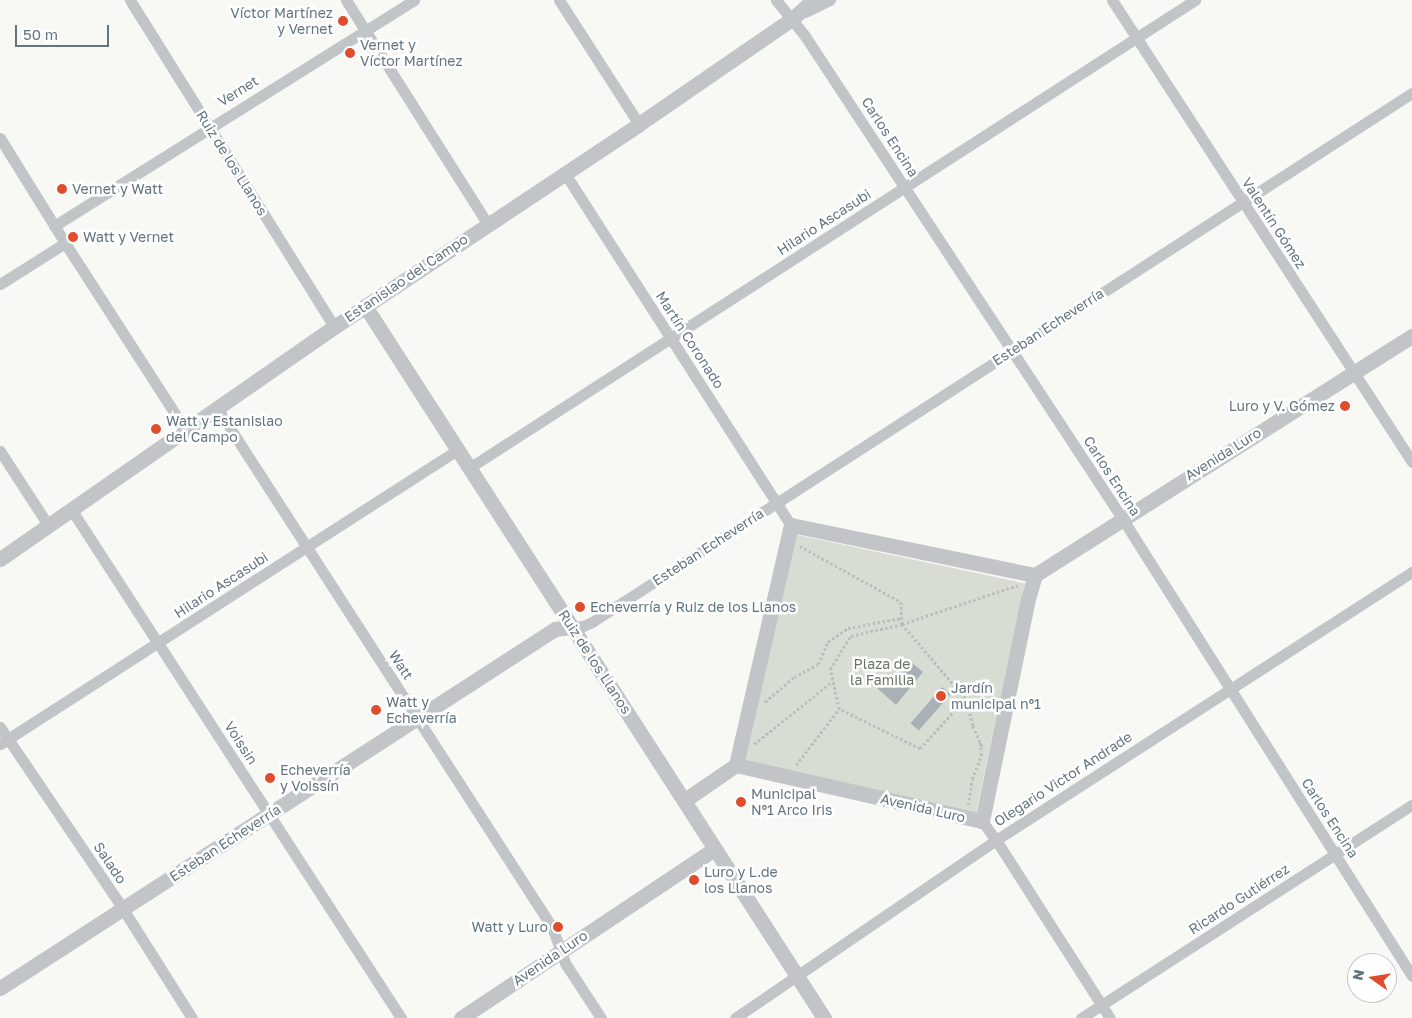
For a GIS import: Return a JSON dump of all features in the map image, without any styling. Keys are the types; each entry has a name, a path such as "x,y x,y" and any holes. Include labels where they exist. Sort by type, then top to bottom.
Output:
{"street":[{"name":"Ruiz de los Llanos","path":"130,0 334,327"},
{"path":"346,0 487,223"},
{"name":"Vernet","path":"54,226 414,0"},
{"path":"559,0 639,124"},
{"name":"Carlos Encina","path":"776,0 792,19 905,187 1122,518 1412,976"},
{"name":"Estanislao del Campo","path":"0,559 334,327 487,223 639,124 792,19 813,0"},
{"path":"792,19 830,0"},
{"name":"Valentín Gómez","path":"1112,0 1412,462"},
{"name":"Hilario Ascasubi","path":"469,468 672,339 1195,0"},
{"name":"Esteban Echeverría","path":"0,988 555,628 583,626 592,622 1412,93"},
{"path":"0,138 54,226 185,429"},
{"name":"Martín Coronado","path":"564,172 791,525"},
{"path":"0,284 65,243"},
{"name":"Ruiz de los Llanos","path":"365,306 824,1018"},
{"name":"Avenida Luro","path":"736,765 982,821 1028,599 1035,575 1122,518 1412,336"},
{"name":"Watt","path":"217,408 552,927 565,963 601,1018"},
{"name":"Hilario Ascasubi","path":"4,742 457,450"},
{"path":"0,451 48,525"},
{"name":"Voissin","path":"71,510 401,1018"},
{"path":"685,800 736,765 791,525 1035,575"},
{"name":"Olegario Victor Andrade","path":"735,1018 996,840 1412,572"},
{"name":"Salado","path":"0,727 4,742 123,910 192,1018"},
{"name":"Ricardo Gutiérrez","path":"1081,1018 1412,805"},
{"path":"982,821 1110,1018"},
{"name":"Avenida Luro","path":"461,1018 560,950 714,849"}],"path":[{"path":"792,541 901,602 902,624 966,699 973,726 983,748"},
{"path":"796,766 839,709 830,669 851,636 902,624 1025,583 1015,581"},
{"path":"761,705 794,677 818,664 828,642 848,628 902,618"},
{"path":"753,745 833,681"},
{"path":"839,709 920,749 966,699"},
{"path":"980,740 981,756 972,779 966,814 983,748 985,739"}],"green space":[{"name":"Plaza de la Familia","path":"793,534 1025,583 976,812 744,763"}],"building":[{"path":"910,661 923,672 896,705 877,688 888,674 894,679"},
{"path":"942,687 950,694 919,730 911,723"}],"place":[{"name":"Víctor Martínez y Vernet","path":"343,21"},
{"name":"Vernet y Víctor Martínez","path":"350,53"},
{"name":"Vernet y Watt","path":"62,189"},
{"name":"Watt y Vernet","path":"73,237"},
{"name":"Luro y V. Gómez","path":"1345,406"},
{"name":"Watt y Estanislao del Campo","path":"156,429"},
{"name":"Echeverría y Ruiz de los Llanos","path":"580,607"},
{"name":"Jardín municipal nº1","path":"941,696"},
{"name":"Watt y Echeverría","path":"376,710"},
{"name":"Echeverría y Voissín","path":"270,778"},
{"name":"Municipal Nº1 Arco Iris","path":"741,802"},
{"name":"Luro y L.de los Llanos","path":"694,880"},
{"name":"Watt y Luro","path":"558,927"}]}
